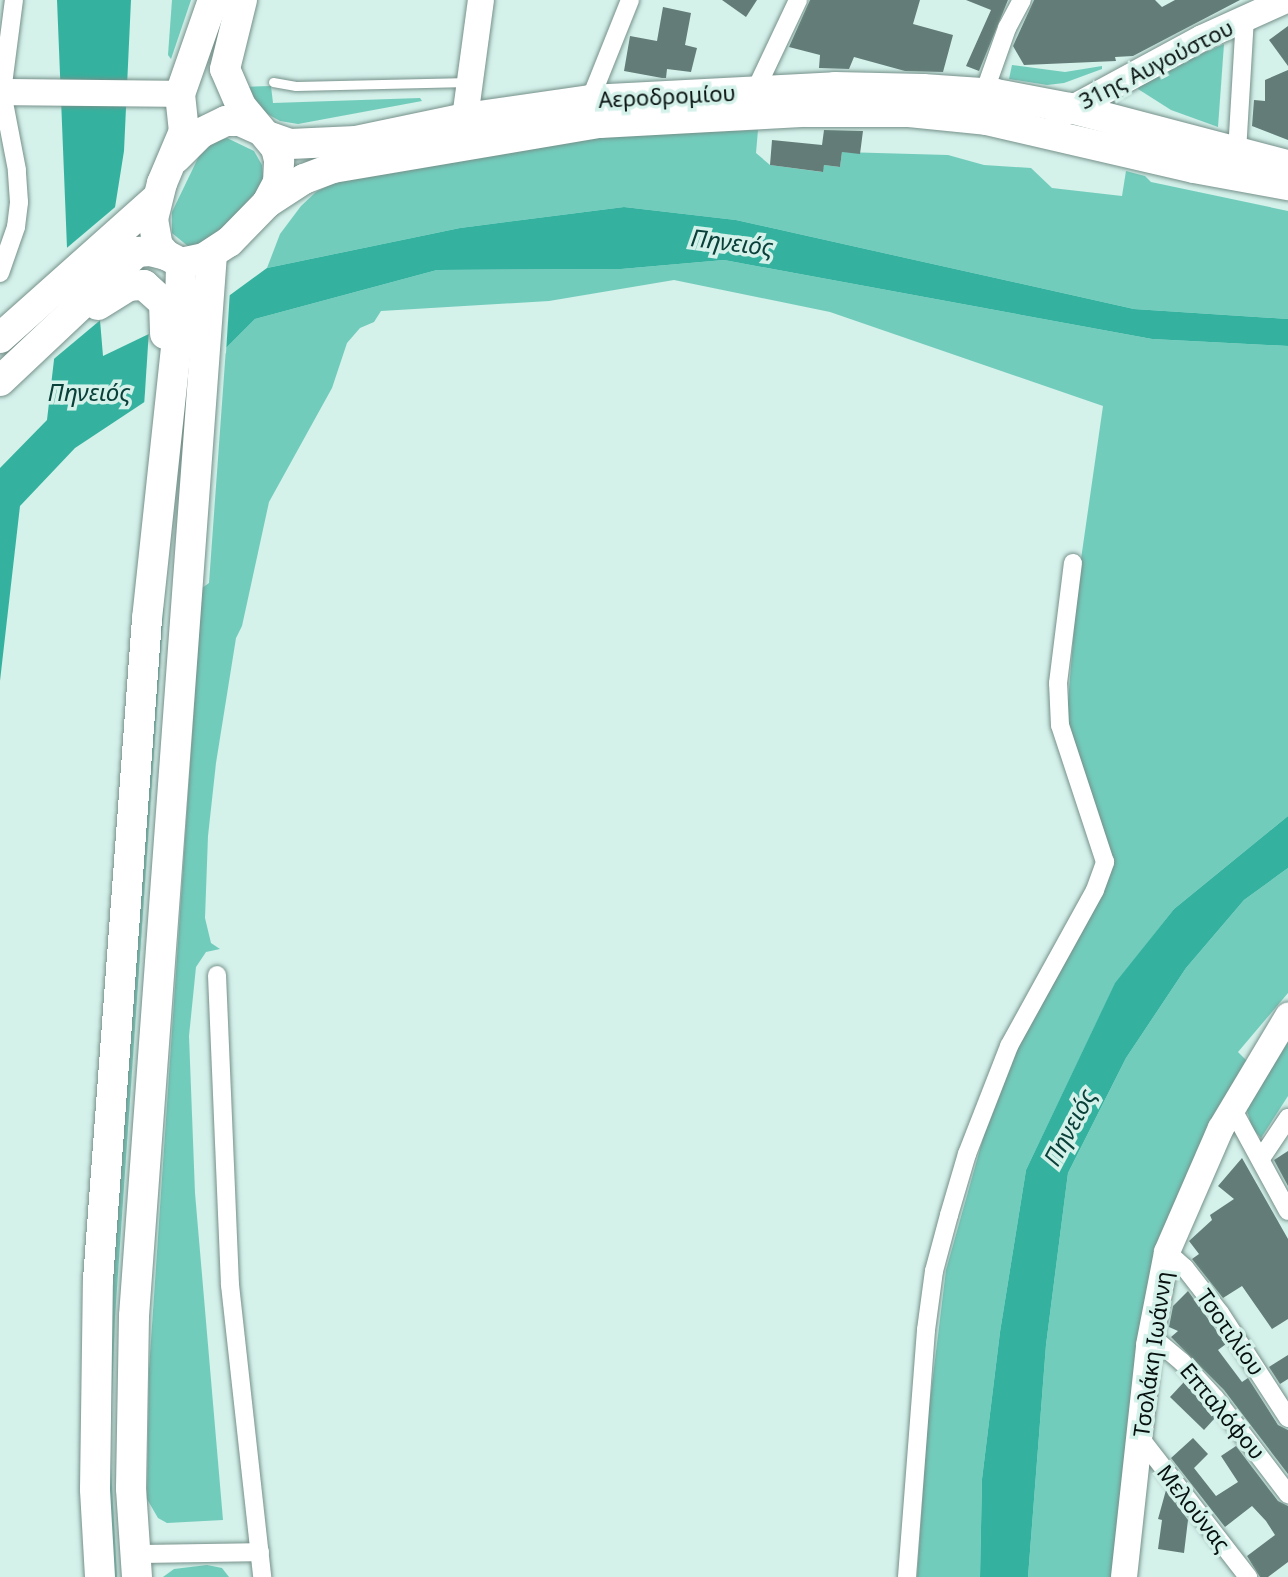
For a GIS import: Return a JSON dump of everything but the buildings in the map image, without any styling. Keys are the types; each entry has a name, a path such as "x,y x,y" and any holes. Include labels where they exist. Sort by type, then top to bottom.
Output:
{"main road":[{"path":"0,338 26,306 148,206 172,162 185,124 180,94 213,0"},
{"path":"10,372 54,330 161,257 212,254 267,203 280,171 276,148 231,88 225,64 242,0"},
{"path":"180,94 188,83 202,76 214,78 231,88"},
{"name":"Αεροδρομίου","path":"264,133 290,144 346,142 465,118 590,100 835,87 984,93 1070,108 1288,165"},
{"name":"Αεροδρομίου","path":"267,203 304,179 333,168 600,123 716,115 872,112 964,116 1194,168 1288,185"},
{"path":"172,162 201,133 226,121 240,121 264,133"},
{"path":"100,1577 95,1489 98,1280 147,619 174,368 173,306 148,206"},
{"path":"136,1566 131,1488 134,1316 212,254"},
{"path":"54,330 79,320 113,293 134,285 152,289 173,306"}],"street":[{"path":"0,273 16,227 19,191 3,92 14,0"},
{"path":"465,118 481,0"},
{"path":"590,100 630,0"},
{"path":"755,91 798,0"},
{"path":"984,93 1007,28 1022,0"},
{"name":"31ης Αυγούστου","path":"1070,108 1286,0"},
{"path":"1237,152 1245,19"},
{"path":"3,92 180,94"},
{"path":"1035,131 1070,108"},
{"path":"907,1577 926,1330 934,1271 949,1215 967,1154 1009,1046 1095,890 1105,862 1060,725 1058,683 1073,563"},
{"path":"217,975 230,1285 262,1577"},
{"name":"Τσολάκη Ιωάννη","path":"1124,1577 1150,1335 1167,1252 1203,1164 1232,1108 1288,1016"},
{"path":"1232,1108 1262,1157 1288,1211"},
{"path":"1262,1157 1288,1118"},
{"name":"Τσοτιλίου","path":"1167,1252 1185,1268 1220,1313 1288,1418"},
{"name":"Επταλόφου","path":"1150,1335 1182,1362 1215,1398 1288,1494"},
{"name":"Μελούνας","path":"1141,1439 1248,1577"},
{"path":"136,1566 260,1552"}],"lane":[{"path":"273,82 296,86 469,82"}],"shaded area":[{"path":"172,0 191,0 171,59 168,55"},
{"path":"1224,44 1218,127 1171,110 1138,89 1143,79"},
{"path":"1012,65 1065,72 1102,66 1102,69 1064,83 1047,85 1009,79"},
{"path":"271,86 273,103 420,98 422,101 298,124 280,121 262,111 243,87"},
{"path":"758,130 756,153 770,165 822,172 824,165 840,167 842,152 948,155 984,165 1031,168 1052,188 1122,196 1126,171 1145,176 1151,182 1288,211 1288,319 1134,309 736,220 624,207 460,228 267,268 280,234 301,206 316,192 337,181 593,136"},
{"path":"227,138 254,151 262,165 264,184 212,240 189,247 172,233 172,212 199,156 214,142"},
{"path":"724,260 1152,339 1288,346 1288,816 1174,909 1115,984 1026,1170 1000,1332 982,1479 980,1577 917,1577 928,1417 946,1270 1009,1046 1103,866 1065,739 1078,580 1103,406 830,312 674,280 549,301 381,311 374,322 360,328 347,343 332,388 269,502 242,626 236,638 216,763 208,836 205,918 211,943 220,949 206,952 196,967 189,1036 195,1193 223,1520 167,1523 158,1518 147,1499 149,1370 202,588 209,583 226,348 255,319 437,270 621,269"},
{"path":"164,607 115,1317 110,1449 117,1577 108,1577 103,1382 157,612"},
{"path":"1288,868 1288,993 1238,1052 1249,1063 1181,1192 1117,1577 1028,1577 1046,1345 1068,1173 1126,1058 1186,968 1244,900"},
{"path":"1288,1038 1288,1096 1261,1138 1252,1128 1246,1107"},
{"path":"207,1565 222,1568 229,1577 163,1577 174,1569"}],"water":[{"name":"Πηνειός","path":"57,0 131,0 124,151 99,308 103,356 230,295 267,268 460,228 624,207 736,220 1134,309 1288,319 1288,346 1152,339 724,260 621,269 437,270 255,319 226,348 75,448 20,506 0,681 0,468 47,420 67,248"},
{"name":"Πηνειός","path":"1288,816 1288,868 1244,900 1186,968 1126,1058 1068,1173 1046,1345 1028,1577 980,1577 982,1479 1000,1332 1026,1170 1115,983 1174,909"}],"pier":[{"path":"120,203 104,317 49,363 62,252"},
{"path":"230,290 226,353 144,407 149,330"}]}
